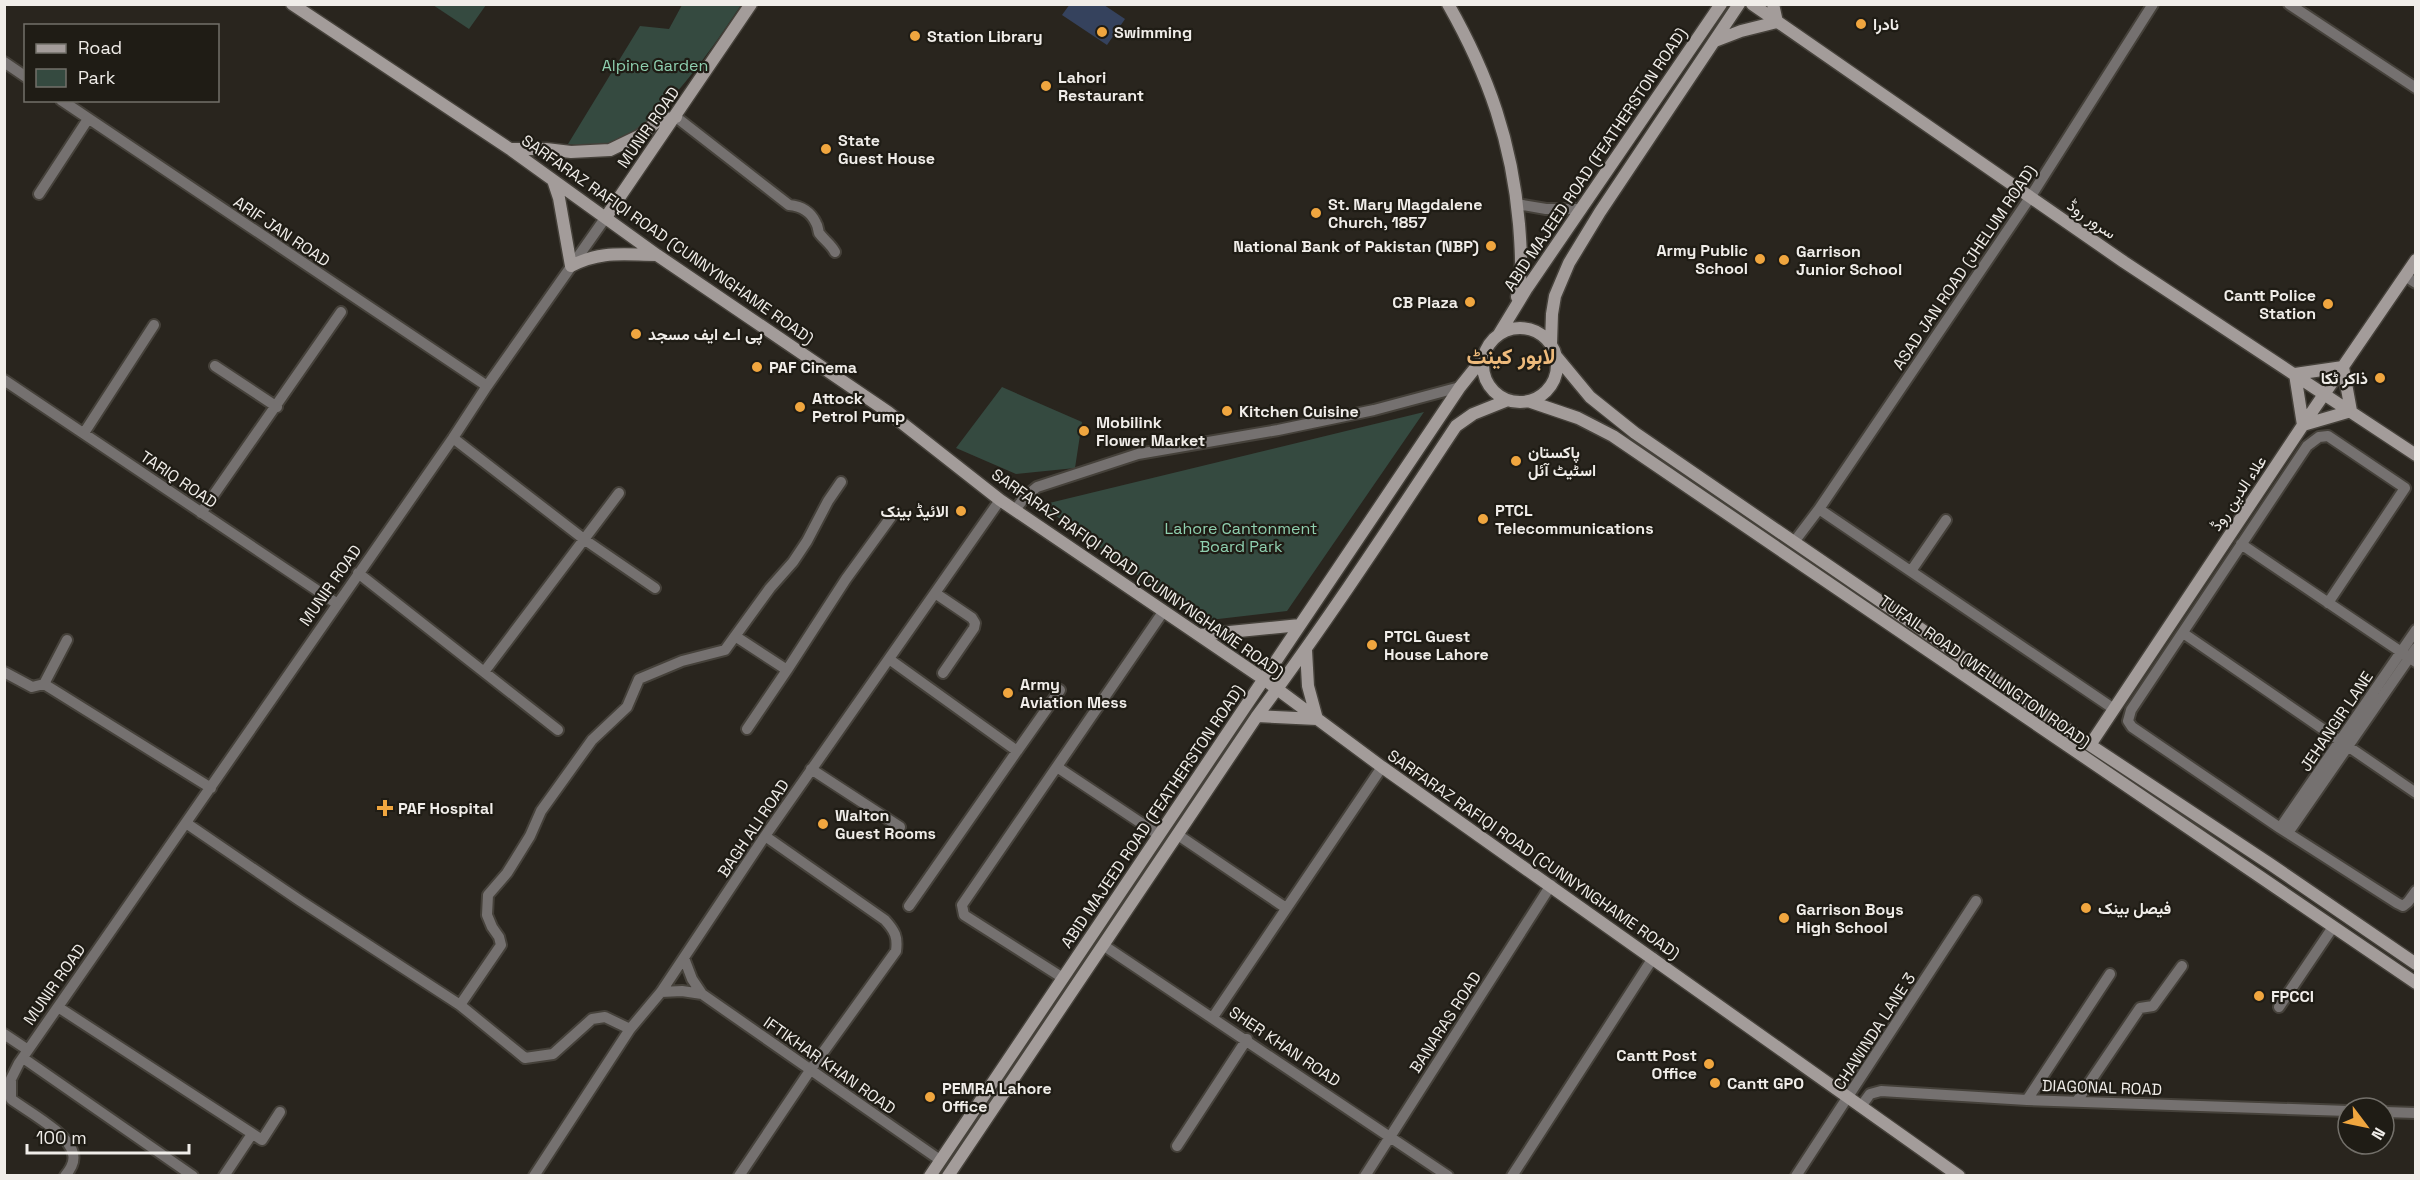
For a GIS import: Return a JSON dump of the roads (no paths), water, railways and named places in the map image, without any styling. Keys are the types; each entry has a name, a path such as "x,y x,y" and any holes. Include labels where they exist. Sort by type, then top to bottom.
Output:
{"street":[{"name":"SARFARAZ RAFIQI ROAD (CUNNYNGHAME ROAD)","path":"292,4 510,149 657,255 888,412 1000,500 1278,689 1382,767 1862,1105 1959,1176"},
{"name":"MUNIR ROAD","path":"65,1176 74,1159 74,1152 65,1140 11,1099 11,1079 25,1054 211,788 336,603 676,117 751,4"},
{"path":"1448,4 1477,59 1501,122 1513,172 1522,268 1515,307"},
{"name":"ABID MAJEED ROAD (FEATHERSTON ROAD)","path":"1551,344 1555,296 1569,263 1600,212 1739,4"},
{"name":"سرور روڈ","path":"1752,4 2124,262 2325,393 2415,455"},
{"path":"1715,41 1740,31 1777,21 1773,4"},
{"name":"ASAD JAN ROAD (JHELUM ROAD)","path":"1794,542 1819,509 2031,196 2153,4"},
{"path":"2289,4 2415,88"},
{"name":"ABID MAJEED ROAD (FEATHERSTON ROAD)","path":"1499,334 1717,7"},
{"path":"4,62 24,75"},
{"name":"ARIF JAN ROAD","path":"64,102 487,386"},
{"path":"510,149 571,152 610,150 639,136 658,121 676,117 789,205 802,208 813,218 819,233 829,242 835,252"},
{"path":"39,194 87,119"},
{"path":"553,180 559,198 571,266 584,259 608,253 657,255"},
{"path":"1517,204 1546,210 1581,208"},
{"name":"علاء الدین روڈ","path":"2090,746 2415,261"},
{"path":"2405,276 2415,283"},
{"path":"201,513 341,312"},
{"path":"84,433 154,326"},
{"path":"1513,328 1527,328 1540,334 1551,344 1556,356 1557,368 1548,389 1539,397 1528,401 1508,400 1496,394 1487,383 1483,370 1484,357 1487,348 1499,334 1513,328"},
{"name":"TUFAIL ROAD (WELLINGTON ROAD)","path":"1556,356 1583,391 1610,414 2090,746 2270,864 2415,964"},
{"name":"ABID MAJEED ROAD (FEATHERSTON ROAD)","path":"930,1176 1460,387 1484,357"},
{"path":"215,366 277,407"},
{"path":"2343,367 2351,411 2303,425 2295,374 2343,367"},
{"name":"TARIQ ROAD","path":"4,380 336,603"},
{"path":"1015,510 1024,497 1037,488 1138,454 1299,426 1374,410 1460,387"},
{"name":"ABID MAJEED ROAD (FEATHERSTON ROAD)","path":"948,1176 1257,716 1306,650 1456,426 1473,414 1508,400"},
{"name":"TUFAIL ROAD (WELLINGTON ROAD)","path":"1528,401 1578,418 1613,436 2415,983"},
{"path":"2328,603 2405,488 2328,436 2312,441 2131,710 2128,721 2132,727 2284,831 2403,906 2415,891"},
{"path":"453,438 585,540 655,588"},
{"path":"460,1005 501,945 487,915 488,895 507,873 530,836 541,812 592,740 627,707 639,679 682,661 724,650 770,588 794,562 841,482"},
{"path":"484,672 618,493"},
{"name":"BAGH ALI ROAD","path":"534,1176 630,1029 661,992 811,769 1000,500"},
{"path":"1819,509 2114,709"},
{"path":"747,729 846,579 891,517"},
{"path":"1911,571 1946,520"},
{"path":"2241,544 2408,657"},
{"path":"358,573 558,730"},
{"path":"935,593 972,618 975,623 974,628 943,673"},
{"path":"1063,978 964,915 962,905 1163,612"},
{"path":"1199,634 1300,625"},
{"name":"JEHANGIR LANE","path":"2408,657 2415,630"},
{"path":"2183,633 2415,793"},
{"path":"735,636 788,670"},
{"path":"44,684 67,640"},
{"name":"JEHANGIR LANE","path":"2284,831 2344,744 2415,648"},
{"path":"1257,716 1317,719 1308,686 1306,650"},
{"path":"889,659 1017,751"},
{"path":"5,673 32,687 44,684 211,788"},
{"path":"909,906 1060,690"},
{"path":"1057,767 1159,835"},
{"path":"1213,1017 1382,767"},
{"path":"811,769 900,827"},
{"path":"186,823 460,1005 525,1058 553,1054 591,1019 605,1017 630,1029"},
{"path":"1178,835 1286,908"},
{"path":"739,1176 811,1069 896,951 898,940 894,930 885,920 765,836"},
{"name":"BANARAS ROAD","path":"1365,1176 1551,885"},
{"name":"CHAWINDA LANE 3","path":"1796,1176 1976,902"},
{"path":"1107,913 1119,921"},
{"path":"2279,1007 2333,927"},
{"name":"SHER KHAN ROAD","path":"1103,945 1390,1134 1448,1176"},
{"name":"IFTIKHAR KHAN ROAD","path":"684,958 692,979 702,994 940,1160"},
{"path":"1512,1176 1653,958"},
{"path":"2078,1101 2140,1008 2153,1006 2182,966"},
{"path":"2027,1100 2110,974"},
{"name":"IFTIKHAR KHAN ROAD","path":"661,992 682,991 702,994"},
{"path":"58,1007 262,1140 280,1112"},
{"path":"4,1034 25,1054 194,1176"},
{"path":"1177,1146 1247,1039"},
{"name":"DIAGONAL ROAD","path":"1862,1105 1870,1094 1881,1091 2027,1100 2336,1111"},
{"path":"2396,1112 2415,1113"},
{"path":"224,1176 252,1134"}],"water":[{"name":"Swimming","path":"1070,4 1104,5 1125,19 1107,45 1062,15"}],"place":[{"name":"نادرا","path":"1861,24"},
{"name":"Swimming","path":"1102,32"},
{"name":"Station Library","path":"915,36"},
{"name":"Lahori Restaurant","path":"1046,86"},
{"name":"State Guest House","path":"826,149"},
{"name":"St. Mary Magdalene Church, 1857","path":"1316,213"},
{"name":"National Bank of Pakistan (NBP)","path":"1491,246"},
{"name":"Army Public School","path":"1760,259"},
{"name":"Garrison Junior School","path":"1784,260"},
{"name":"CB Plaza","path":"1470,302"},
{"name":"Cantt Police Station","path":"2328,304"},
{"name":"پی اے ایف مسجد","path":"636,334"},
{"name":"PAF Cinema","path":"757,367"},
{"name":"ذاکر ٹکا","path":"2380,378"},
{"name":"Attock Petrol Pump","path":"800,407"},
{"name":"Kitchen Cuisine","path":"1227,411"},
{"name":"Mobilink Flower Market","path":"1084,431"},
{"name":"پاکستان اسٹیٹ آئل","path":"1516,461"},
{"name":"الائیڈ بینک","path":"961,511"},
{"name":"PTCL Telecommunications","path":"1483,519"},
{"name":"PTCL Guest House Lahore","path":"1372,645"},
{"name":"Army Aviation Mess","path":"1008,693"},
{"name":"PAF Hospital","path":"385,808"},
{"name":"Walton Guest Rooms","path":"823,824"},
{"name":"فیصل بینک","path":"2086,908"},
{"name":"Garrison Boys High School","path":"1784,918"},
{"name":"FPCCI","path":"2259,996"},
{"name":"Cantt Post Office","path":"1709,1064"},
{"name":"Cantt GPO","path":"1715,1083"},
{"name":"PEMRA Lahore Office","path":"930,1097"}],"district":[{"name":"لاہور کینٹ","path":"1511,356"}],"park label":[{"name":"Alpine Garden","path":"655,65"},
{"name":"Lahore Cantonment Board Park","path":"1241,537"}]}
